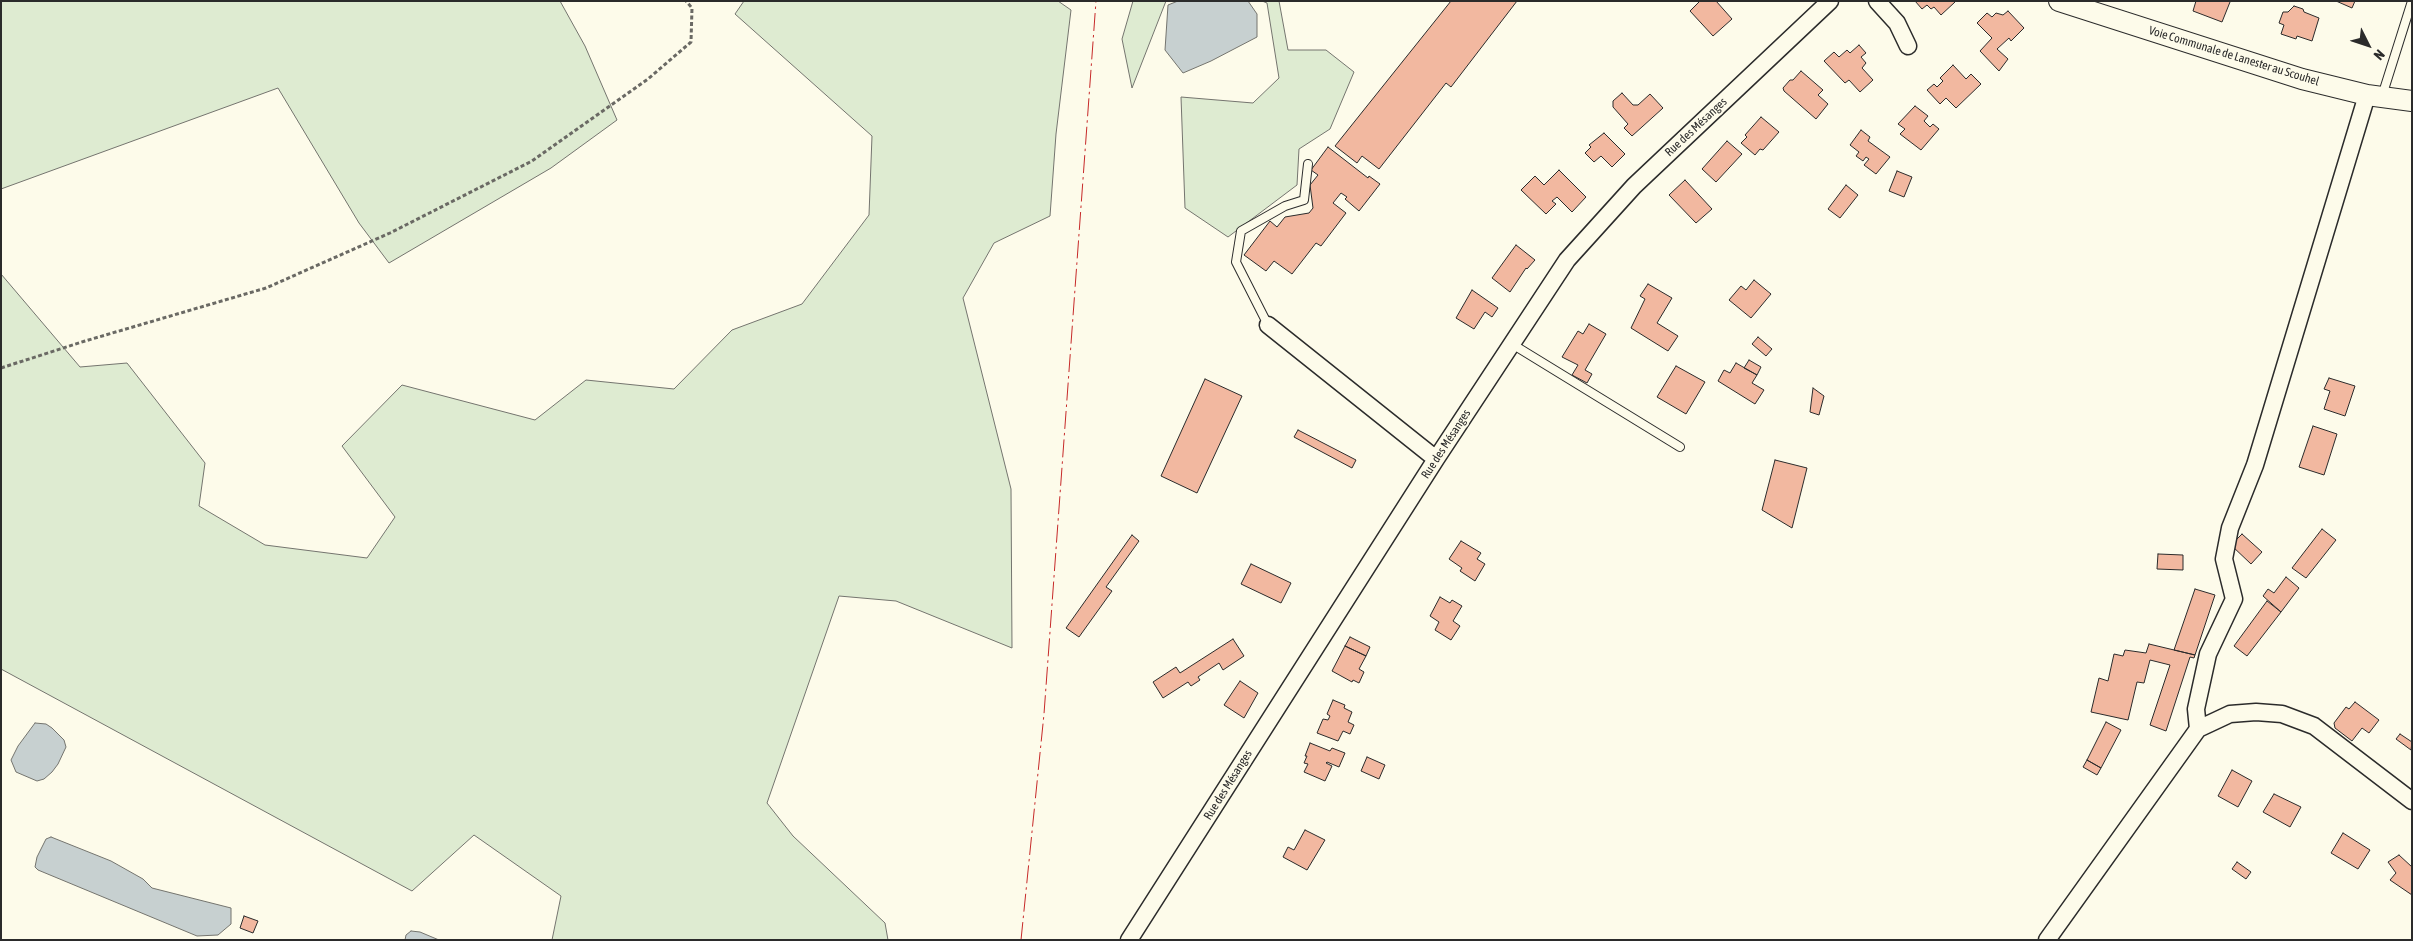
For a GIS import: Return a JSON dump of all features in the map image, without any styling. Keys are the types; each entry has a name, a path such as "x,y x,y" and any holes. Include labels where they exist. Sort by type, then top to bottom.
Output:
{"street":[{"name":"Rue des Mésanges","path":"1129,940 1436,459 1567,260 1634,186 1830,1"},
{"path":"1877,1 1897,23 1908,46"},
{"name":"Voie Communale de Lanester au Scouhel","path":"2059,1 2302,79 2374,95 2412,101"},
{"path":"2198,729 2196,710 2208,654 2234,599 2224,559 2230,528 2255,466 2374,95"},
{"path":"1268,325 1436,459"},
{"path":"2047,940 2198,729 2230,714 2256,712 2282,714 2314,726 2412,801"}],"lane":[{"path":"2374,95 2412,1"},
{"path":"1268,325 1236,262 1241,231 1285,206 1304,200 1308,164"},
{"path":"1512,344 1680,447"}],"path":[{"path":"1,368 85,341 266,288 390,233 532,160 648,79 692,42 692,8 686,1"}],"green space":[{"path":"1,1 560,1 585,46 617,120 551,168 389,263 359,223 278,88 1,189"},
{"path":"744,1 1058,1 1071,10 1056,134 1050,216 994,243 963,298 1011,489 1012,648 896,601 839,596 767,803 793,836 885,923 888,940 552,940 561,896 474,835 412,891 1,669 1,274 80,367 127,363 205,463 199,506 265,545 367,558 395,517 342,446 402,385 535,420 586,380 674,389 732,330 802,304 869,215 872,136 735,14"},
{"path":"1133,1 1166,1 1132,88 1122,39"},
{"path":"1262,1 1279,1 1288,50 1326,50 1354,72 1330,129 1299,149 1297,185 1228,237 1185,208 1181,97 1253,103 1279,78 1267,3"}],"shaded area":[{"path":"1178,1 1248,1 1257,14 1257,37 1183,73 1165,50 1168,5"},
{"path":"35,723 46,724 52,728 64,740 66,747 52,772 44,779 37,781 16,772 11,760 18,746"},
{"path":"51,837 111,861 143,879 152,888 231,908 231,924 218,935 197,936 38,870 35,867 37,857 46,839"},
{"path":"411,931 420,932 439,940 405,940 406,935"}],"building":[{"path":"1451,1 1517,1 1451,87 1446,83 1379,169 1362,156 1357,163 1335,146"},
{"path":"1700,1 1716,1 1732,19 1713,36 1690,11"},
{"path":"1915,1 1955,2 1941,15 1934,7 1931,9 1927,5 1922,9"},
{"path":"2196,1 2230,2 2222,22 2193,11"},
{"path":"2336,1 2355,1 2352,8"},
{"path":"2294,6 2319,18 2312,41 2297,36 2296,39 2281,34 2284,25 2279,23 2283,12 2288,12"},
{"path":"2008,11 2024,28 2011,41 2009,38 1997,49 2008,59 1999,71 1980,51 1992,38 1977,23 1987,13 1992,17 1996,13 2003,15"},
{"path":"1859,45 1866,53 1861,57 1866,63 1862,68 1873,80 1860,92 1849,80 1845,83 1824,61 1834,52 1839,57 1847,50 1850,53"},
{"path":"1953,65 1966,79 1971,74 1981,84 1956,108 1946,98 1940,104 1927,90 1934,84 1937,87 1943,81 1940,78"},
{"path":"1801,71 1823,90 1818,95 1828,104 1816,119 1784,91 1783,88"},
{"path":"1622,93 1633,105 1638,105 1650,94 1663,108 1632,136 1624,128 1628,124 1613,107 1613,101"},
{"path":"1915,106 1928,116 1924,121 1930,127 1933,124 1939,129 1921,150 1900,134 1905,129 1898,124"},
{"path":"1761,117 1779,132 1763,150 1760,149 1755,155 1741,143 1747,137 1745,135"},
{"path":"1861,130 1870,137 1868,141 1890,157 1876,174 1864,165 1869,159 1866,157 1863,161 1856,156 1859,152 1850,145"},
{"path":"1604,133 1625,154 1612,167 1601,156 1594,162 1585,153 1591,147 1589,145"},
{"path":"1727,141 1742,154 1716,182 1702,169"},
{"path":"1328,147 1368,178 1369,176 1380,184 1359,211 1341,193 1333,203 1346,213 1321,246 1316,243 1292,274 1274,261 1266,271 1244,255 1270,221 1277,227 1285,217 1309,213 1313,208 1310,185 1318,175 1311,170"},
{"path":"1559,170 1586,197 1572,212 1557,197 1552,201 1556,204 1546,214 1521,190 1535,176 1544,185"},
{"path":"1897,171 1912,177 1904,197 1889,191"},
{"path":"1685,180 1712,209 1696,223 1669,195"},
{"path":"1846,185 1858,195 1840,218 1828,209"},
{"path":"1516,245 1535,260 1526,268 1510,292 1492,278"},
{"path":"1754,280 1771,294 1751,318 1729,300 1741,286 1746,290"},
{"path":"1648,284 1672,298 1657,323 1678,336 1668,351 1631,328 1645,299 1640,296"},
{"path":"1472,290 1498,308 1492,317 1485,312 1474,329 1456,318"},
{"path":"1589,324 1606,334 1585,370 1592,374 1587,383 1572,375 1578,365 1562,357 1578,331 1583,334"},
{"path":"1758,337 1772,349 1766,356 1752,344"},
{"path":"1749,360 1761,367 1757,375 1744,368"},
{"path":"1736,363 1757,375 1752,383 1764,390 1755,404 1718,381 1724,370 1730,373"},
{"path":"1676,366 1705,382 1686,414 1657,397"},
{"path":"2329,378 2355,386 2345,416 2324,409 2330,391 2324,389"},
{"path":"1205,379 1242,396 1197,493 1161,476"},
{"path":"1813,388 1824,396 1819,415 1810,412"},
{"path":"2313,426 2337,434 2324,475 2299,467"},
{"path":"1298,430 1356,460 1352,468 1294,437"},
{"path":"1775,460 1807,468 1792,528 1762,510"},
{"path":"2322,529 2336,540 2306,578 2292,568"},
{"path":"2242,534 2262,552 2251,564 2231,545"},
{"path":"1132,535 1139,541 1106,587 1112,591 1079,637 1066,628"},
{"path":"1461,541 1481,553 1477,559 1485,564 1475,581 1460,571 1462,568 1449,559"},
{"path":"2158,554 2183,555 2183,570 2157,569"},
{"path":"1251,564 1291,583 1281,603 1241,584"},
{"path":"2286,577 2299,588 2281,612 2263,596 2268,589 2274,593"},
{"path":"2195,589 2215,595 2195,655 2174,650"},
{"path":"1440,597 1450,603 1452,600 1462,606 1453,621 1460,626 1451,640 1435,630 1439,622 1430,616"},
{"path":"2267,601 2281,612 2247,656 2234,646"},
{"path":"1350,637 1370,647 1366,656 1345,646"},
{"path":"1233,639 1244,656 1223,670 1219,663 1198,677 1200,680 1191,686 1188,682 1163,698 1153,682 1176,667 1180,673"},
{"path":"2149,644 2195,655 2194,658 2190,657 2166,731 2150,725 2170,665 2150,660 2144,683 2137,682 2128,720 2091,712 2099,678 2108,681 2114,654 2123,656 2125,650 2146,653"},
{"path":"1345,646 1366,656 1359,669 1364,672 1359,683 1353,680 1352,682 1332,671"},
{"path":"1240,681 1258,693 1244,718 1224,705"},
{"path":"1333,700 1345,705 1344,708 1352,712 1348,722 1354,725 1350,734 1343,731 1338,741 1317,733 1323,719 1328,720 1330,716 1327,714"},
{"path":"2355,702 2379,720 2369,733 2362,728 2352,741 2335,728 2334,723 2346,707 2349,709"},
{"path":"2106,722 2121,730 2101,768 2087,760"},
{"path":"2400,734 2412,742 2411,750 2396,739"},
{"path":"1310,743 1330,751 1332,748 1345,753 1339,767 1326,763 1332,766 1325,781 1304,772 1308,764 1304,763"},
{"path":"1367,757 1385,765 1379,779 1361,771"},
{"path":"2087,760 2101,768 2097,775 2083,767"},
{"path":"2232,770 2252,781 2238,807 2218,796"},
{"path":"2274,794 2301,807 2290,827 2263,812"},
{"path":"1305,830 1325,840 1307,870 1283,857 1288,847 1294,850"},
{"path":"2343,833 2370,850 2358,869 2331,853"},
{"path":"2399,855 2412,867 2412,895 2390,880 2396,873 2388,862"},
{"path":"2237,862 2251,872 2246,879 2232,869"},
{"path":"244,916 258,921 253,933 240,928"}],"power":[{"path":"1021,940 1044,714 1096,1"}]}
